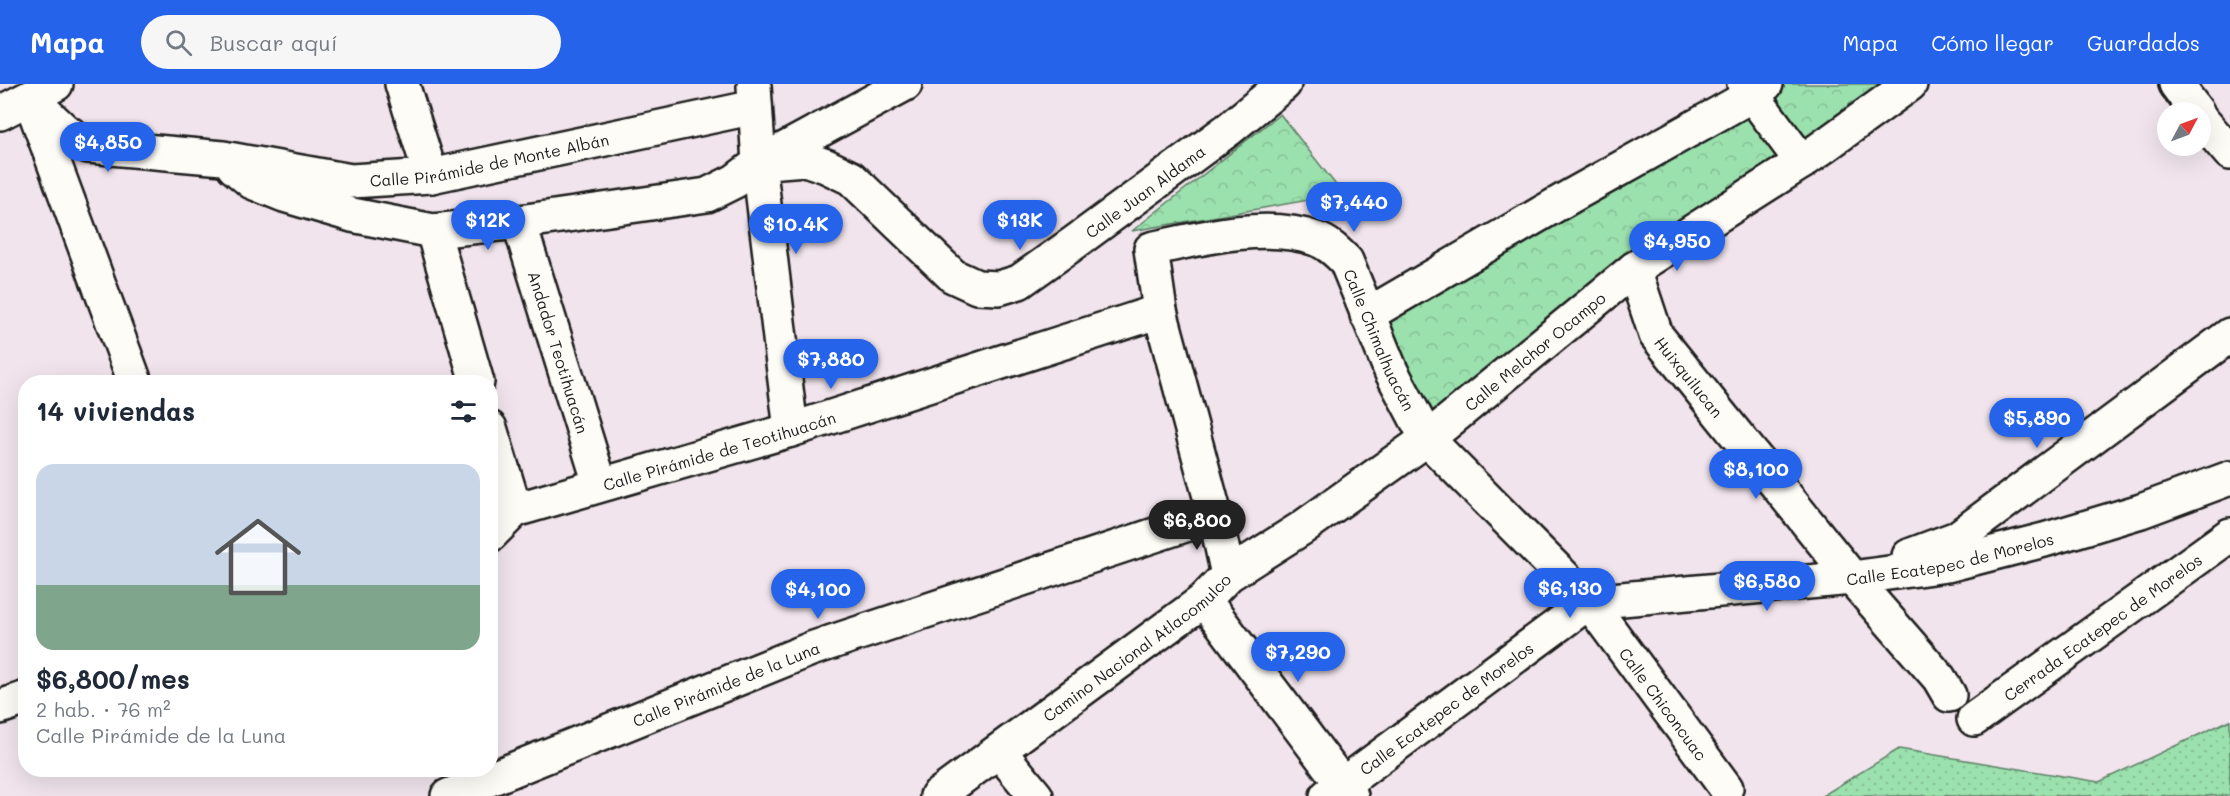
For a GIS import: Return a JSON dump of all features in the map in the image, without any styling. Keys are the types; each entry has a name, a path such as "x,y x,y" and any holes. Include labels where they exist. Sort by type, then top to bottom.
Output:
{"street":[{"path":"402,84 431,176"},
{"path":"223,158 252,182 284,195 352,215 433,231 519,222 707,195 735,181 759,163 905,84"},
{"name":"Calle Juan Aldama","path":"759,163 805,159 850,178 953,276 977,287 999,288 1019,282 1083,237 1229,129 1284,84"},
{"name":"Calle Melchor Ocampo","path":"1427,439 1634,269 1802,162 1910,84"},
{"path":"2176,84 2190,102"},
{"path":"1367,315 1754,88 1802,162"},
{"path":"0,113 44,91 133,375"},
{"name":"Calle Pirámide de Monte Albán","path":"44,91 64,130 87,146 223,158 351,181 431,176 754,95"},
{"path":"754,95 759,163 791,430"},
{"path":"2211,131 2230,153"},
{"name":"Andador Teotihuacán","path":"519,222 600,484"},
{"path":"433,231 475,375"},
{"name":"Calle Chimalhuacán","path":"1160,311 1151,249 1214,235 1284,231 1317,239 1332,247 1346,261 1391,371 1427,439"},
{"name":"Huixquilucan","path":"1634,269 1656,335 1852,578 1939,678 1948,695"},
{"path":"1160,311 1215,515 1228,575"},
{"name":"Calle Pirámide de Teotihuacán","path":"498,527 515,510 791,430 1160,311"},
{"path":"1852,578 1957,538 2230,335"},
{"name":"Camino Nacional Atlacomulco","path":"937,796 1204,600 1228,575 1302,528 1427,439"},
{"name":"Calle Chiconcuac","path":"1427,439 1590,602 1726,788"},
{"path":"498,454 515,510"},
{"name":"Calle Ecatepec de Morelos","path":"1340,792 1590,602 1852,578 1947,566 2141,511 2230,478"},
{"name":"Calle Pirámide de la Luna","path":"498,776 811,650 1215,515"},
{"name":"Cerrada Ecatepec de Morelos","path":"1974,719 2230,535"},
{"path":"1204,600 1340,792"},
{"path":"0,707 18,701"},
{"path":"999,751 1036,796"},
{"name":"Calle Pirámide de la Luna","path":"448,796 495,777"}],"green space":[{"path":"1766,84 1908,84 1427,439 1367,315"},
{"path":"1280,114 1343,194 1132,231"},
{"path":"2230,720 2230,796 1822,796 1899,749 2099,782"}]}
